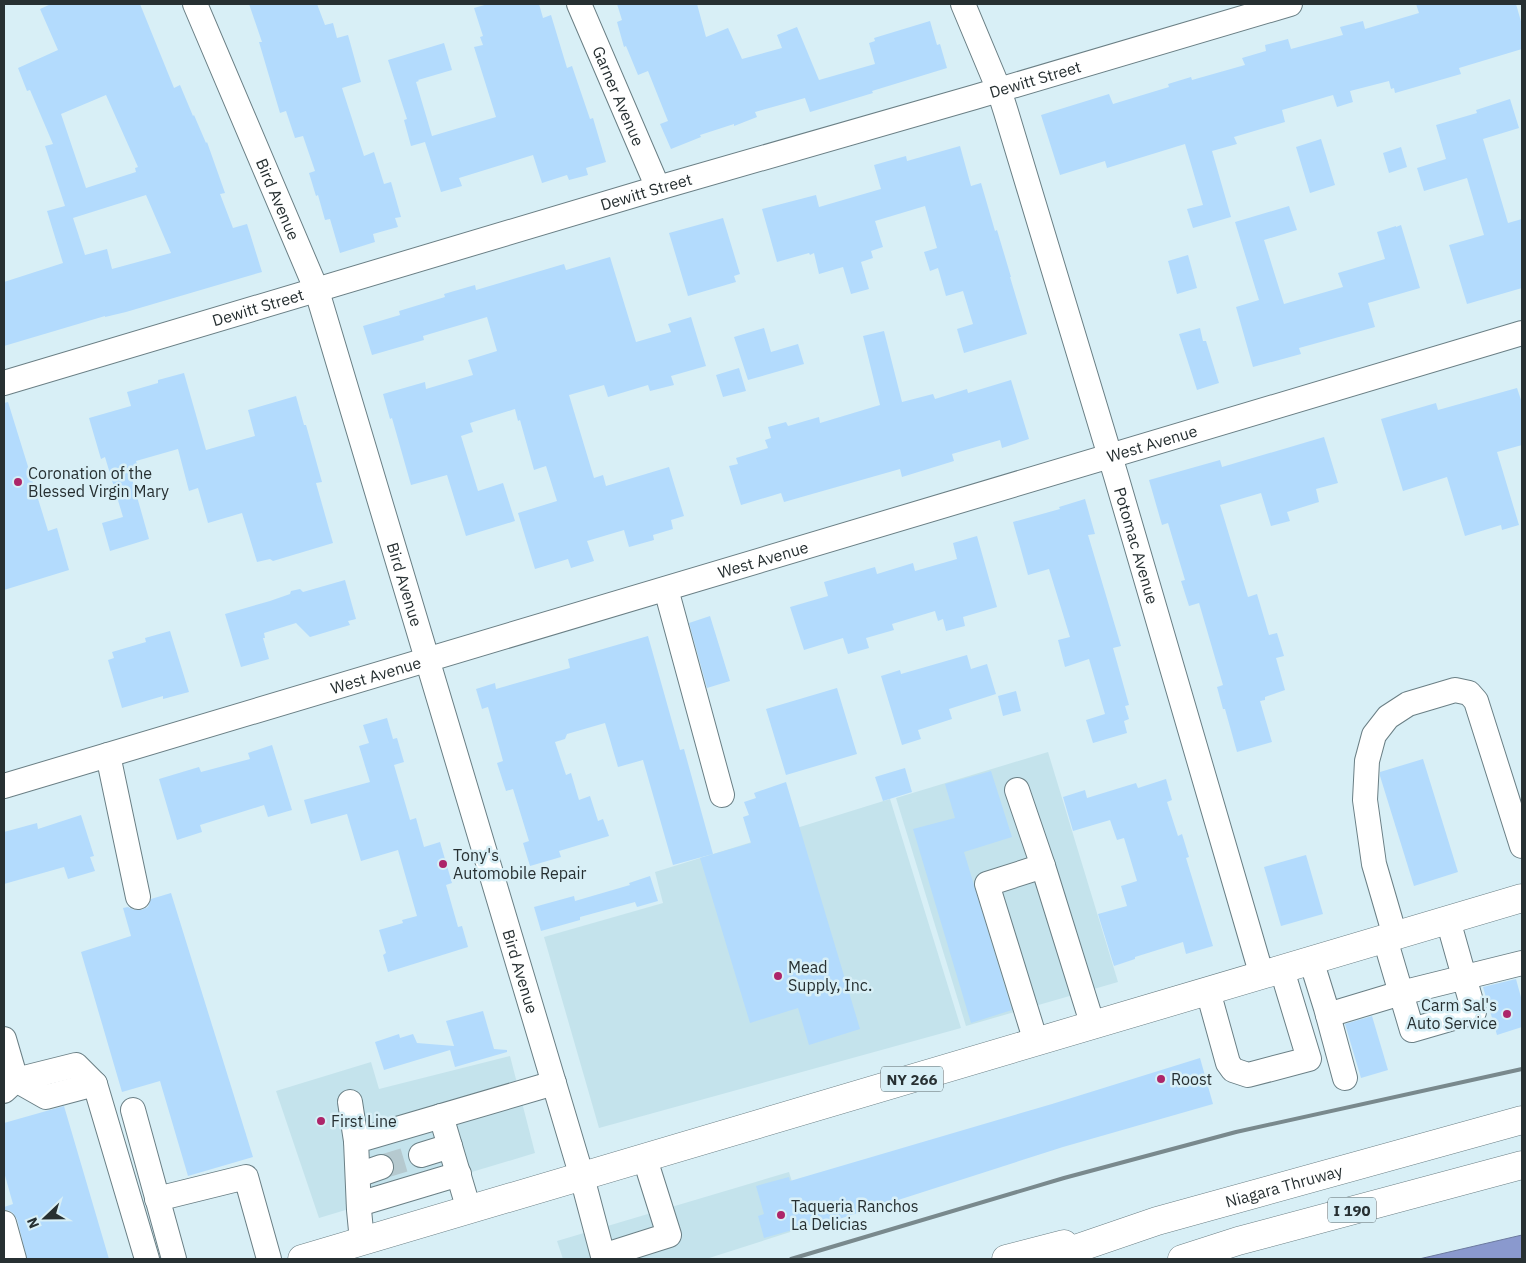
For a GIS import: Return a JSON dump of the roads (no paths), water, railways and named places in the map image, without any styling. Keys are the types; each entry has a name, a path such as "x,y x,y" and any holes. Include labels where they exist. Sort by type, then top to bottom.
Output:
{"main road":[{"name":"NY 266","path":"302,1259 1522,898"},
{"name":"Niagara Thruway","path":"1046,1259 1157,1221 1522,1120"},
{"name":"I 190","path":"1182,1259 1238,1241 1522,1165"},
{"path":"1006,1259 1157,1221"}],"street":[{"name":"Bird Avenue","path":"195,4 317,291 582,1177 603,1256 669,1234 645,1158"},
{"name":"Garner Avenue","path":"578,4 658,188"},
{"name":"Potomac Avenue","path":"962,4 1000,90 1110,456 1272,973 1309,1059 1248,1075 1232,1070 1228,1063 1208,991"},
{"name":"Dewitt Street","path":"4,383 658,188 1000,90 1290,4"},
{"name":"West Avenue","path":"4,786 1522,333"},
{"path":"666,589 722,795"},
{"path":"1448,920 1474,1012 1412,1030 1401,993 1374,864 1365,800 1367,761 1374,735 1388,716 1408,704 1455,690 1469,693 1476,701 1522,846"},
{"path":"108,755 138,897"},
{"path":"1018,790 1093,1026"},
{"path":"1036,1042 987,884 1043,866"},
{"path":"1312,960 1345,1078"},
{"path":"1328,1015 1401,993 1522,962"},
{"path":"4,1039 10,1086 76,1065 95,1084 147,1259"},
{"path":"356,1141 554,1083"},
{"path":"350,1102 356,1141 362,1241"},
{"path":"133,1110 174,1259"},
{"path":"441,1116 469,1210"},
{"path":"422,1155 450,1146"},
{"path":"358,1175 381,1168"},
{"path":"359,1204 458,1174"},
{"path":"157,1198 246,1177 269,1259"},
{"path":"4,1223 14,1259"}],"water":[{"path":"1522,1235 1522,1259 1419,1259"}],"tunnel":[{"path":"381,1167 421,1155"}],"railway":[{"path":"791,1259 1064,1178 1236,1132 1522,1069"}],"place":[{"name":"Coronation of the Blessed Virgin Mary","path":"18,482"},
{"name":"Tony's Automobile Repair","path":"443,864"},
{"name":"Mead Supply, Inc.","path":"778,976"},
{"name":"Carm Sal's Auto Service","path":"1507,1014"},
{"name":"Roost","path":"1161,1079"},
{"name":"First Line","path":"321,1121"},
{"name":"Taqueria Ranchos La Delicias","path":"781,1215"}]}
